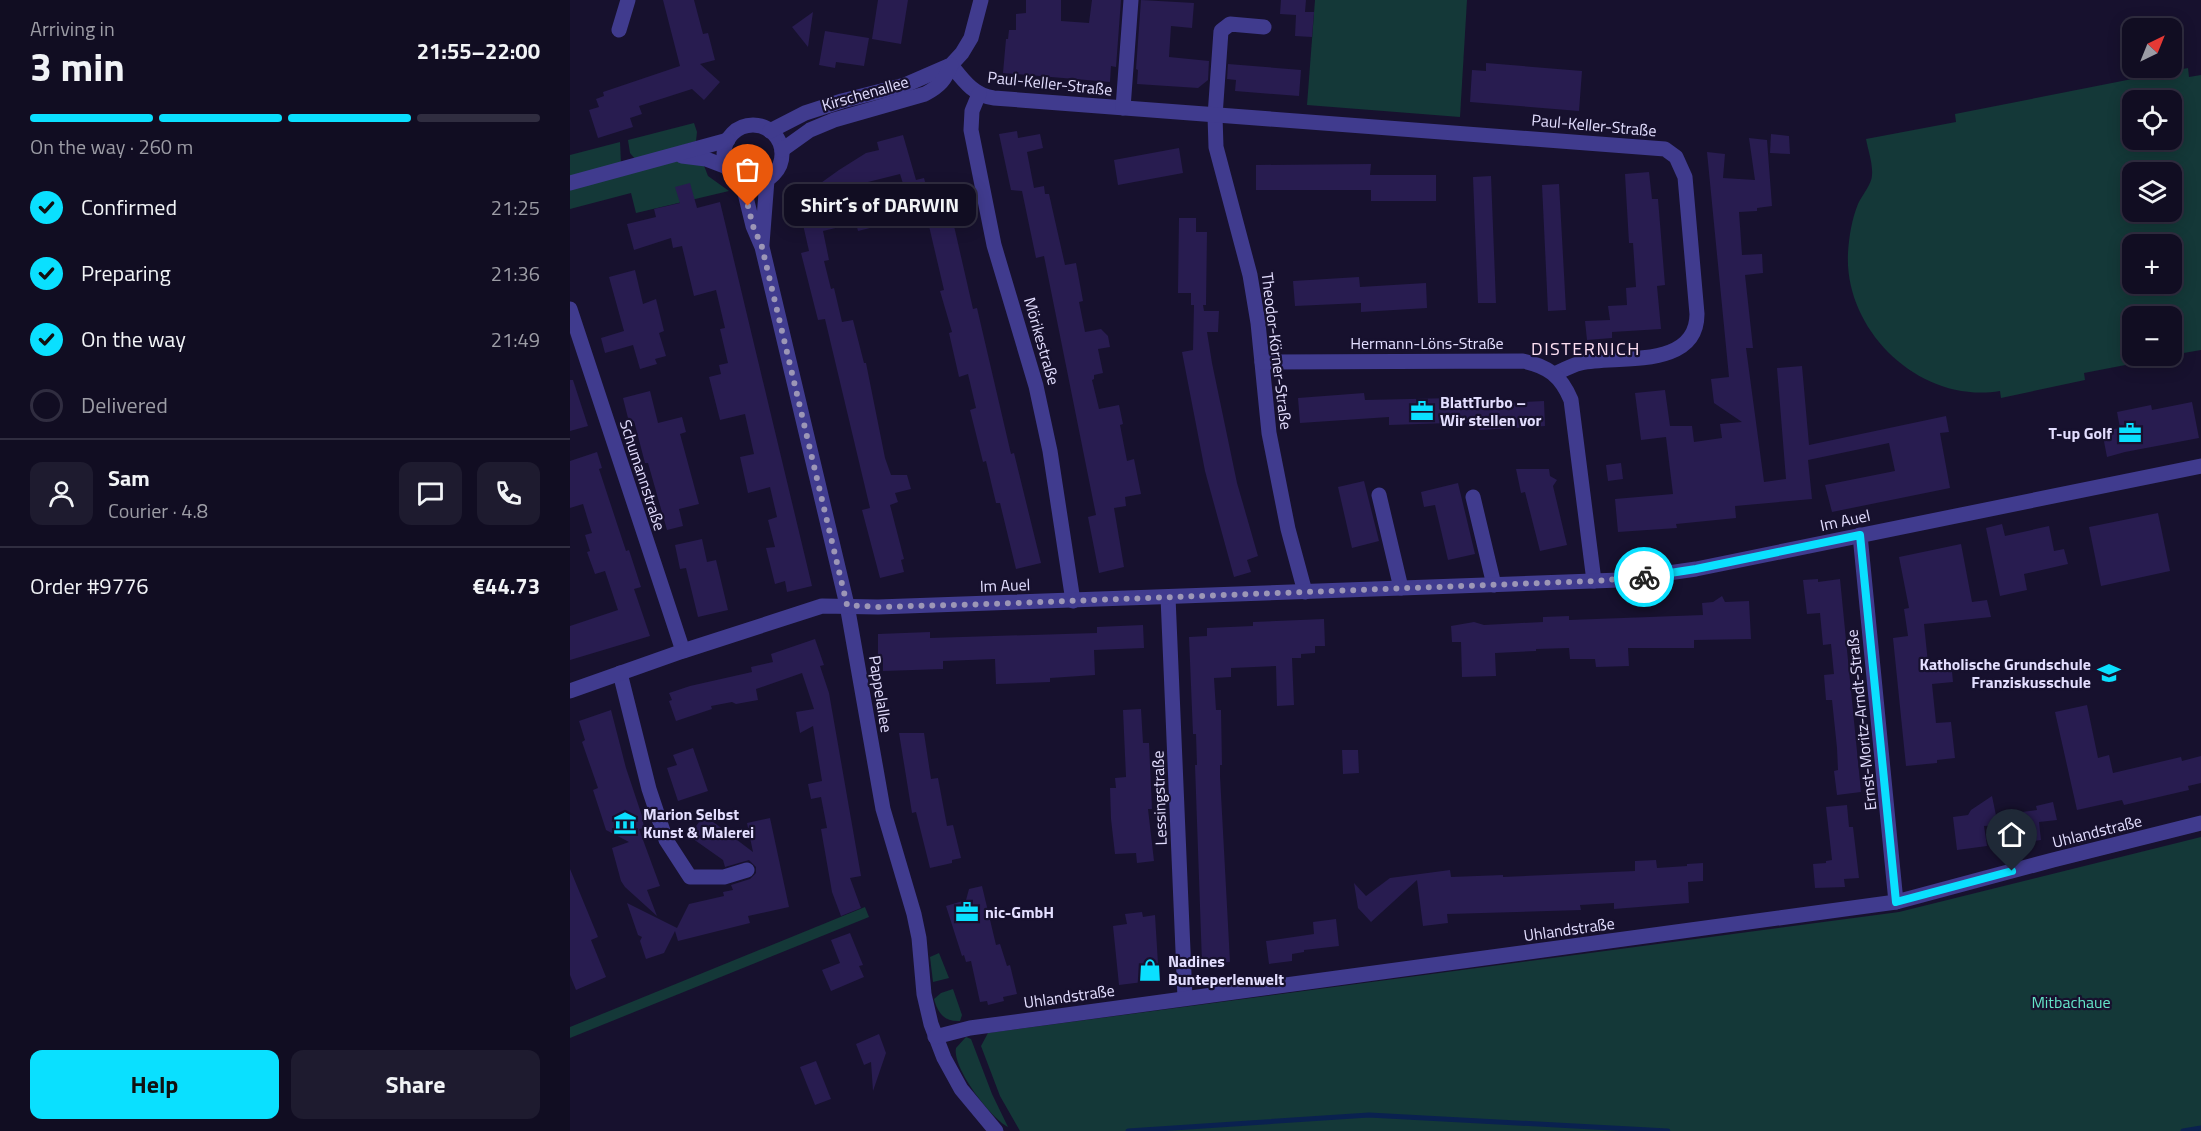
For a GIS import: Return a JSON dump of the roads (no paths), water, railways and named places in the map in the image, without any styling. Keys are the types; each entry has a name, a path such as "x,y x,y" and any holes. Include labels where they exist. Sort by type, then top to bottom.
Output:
{"street":[{"path":"619,30 628,0"},
{"name":"Kirschenallee","path":"782,150 810,130 834,120 925,94 939,87 970,38 981,0"},
{"name":"Paul-Keller-Straße","path":"1123,108 1131,0"},
{"path":"1215,116 1221,31 1230,24 1264,27"},
{"name":"Kirschenallee","path":"770,131 805,113 916,81 951,65"},
{"name":"Paul-Keller-Straße","path":"951,65 964,82 979,94 994,98 1647,147 1658,148 1670,153 1680,164 1685,177 1697,314 1693,332 1683,344 1669,354 1580,363 1555,374"},
{"name":"Mörikestraße","path":"979,94 972,111 971,130 994,244 1027,351 1041,407 1073,601"},
{"name":"Theodor-Körner-Straße","path":"1215,116 1215,147 1250,275 1269,433 1288,529 1305,592"},
{"path":"745,126 758,126 770,131 776,137 782,150 779,167 767,180 753,183 740,180 732,175 727,167 724,154 728,140 733,133 745,126"},
{"path":"570,183 728,140"},
{"path":"670,156 697,157 727,167"},
{"name":"Pappelallee","path":"740,180 753,226 762,247 847,605 883,808 914,914 919,938 924,994 935,1037 961,1089 996,1131"},
{"name":"Pappelallee","path":"762,247 767,180"},
{"name":"Schumannstraße","path":"570,309 682,651"},
{"name":"Hermann-Löns-Straße","path":"1262,362 1523,361 1539,364 1555,374"},
{"path":"1555,374 1567,390 1574,412 1594,581"},
{"name":"Im Auel","path":"570,691 682,651 822,606 878,607 1073,601 1620,580 1696,569 2201,466"},
{"path":"1379,495 1401,588"},
{"path":"1473,497 1494,585"},
{"name":"Ernst-Moritz-Arndt-Straße","path":"1860,535 1896,902"},
{"name":"Lessingstraße","path":"1168,597 1185,998"},
{"path":"620,673 649,789 666,840 690,877 724,878 747,870"},
{"name":"Uhlandstraße","path":"935,1037 970,1028 1896,902 2201,823"}],"waterway":[{"path":"1128,1131 1369,1115 1668,1131"},
{"path":"2183,1131 2201,1128"}],"place":[{"name":"Shirt´s of DARWIN","path":"748,206"},
{"name":"BlattTurbo – Wir stellen vor","path":"1422,411"},
{"name":"T-up Golf","path":"2130,433"},
{"name":"Katholische Grundschule Franziskusschule","path":"2109,673"},
{"name":"Marion Selbst Kunst & Malerei","path":"625,823"},
{"name":"nic-GmbH","path":"967,912"},
{"name":"Nadines Bunteperlenwelt","path":"1150,970"}],"district":[{"name":"DISTERNICH","path":"1586,349"}],"park label":[{"name":"Mitbachaue","path":"2071,1002"}]}
